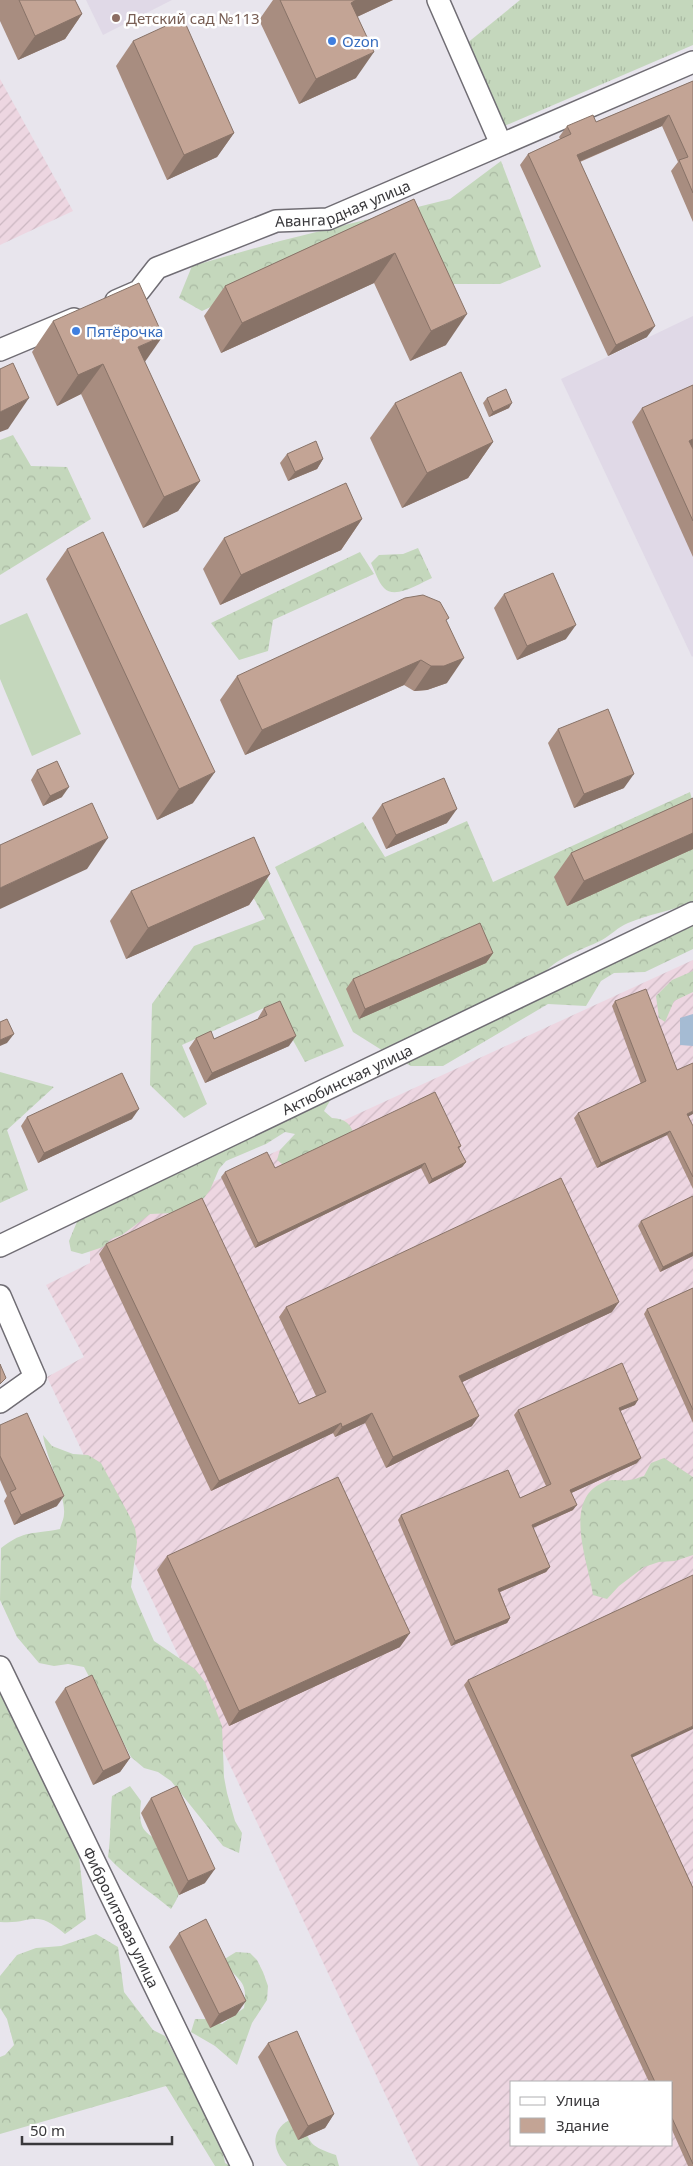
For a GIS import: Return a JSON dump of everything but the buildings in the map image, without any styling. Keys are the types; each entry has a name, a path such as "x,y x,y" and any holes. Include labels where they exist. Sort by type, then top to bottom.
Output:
{"street":[{"path":"438,0 501,144"},
{"name":"Авангардная улица","path":"0,350 139,291 157,268 276,221 328,219 693,62"},
{"name":"Актюбинская улица","path":"0,1246 693,912"},
{"path":"0,1296 35,1377 0,1402"},
{"name":"Фибролитовая улица","path":"0,1667 242,2166"}],"shaded area":[{"name":"Детский сад №113","path":"86,0 172,0 103,35"},
{"path":"0,79 73,211 0,245"},
{"path":"693,316 693,656 692,657 561,379"},
{"path":"693,960 693,2166 419,2166 47,1377 84,1357 46,1285 90,1263 90,1242 264,1157"}],"green space":[{"path":"520,0 693,0 693,45 502,127 466,44"},
{"path":"501,161 541,267 500,284 448,284 402,218 202,311 179,298 192,266 280,241 450,199"},
{"path":"13,435 31,466 67,467 91,519 0,575 0,440"},
{"path":"418,548 432,578 401,591 394,592 384,588 378,580 371,563 379,555 403,554"},
{"path":"360,552 374,574 273,620 268,651 239,660 211,623"},
{"path":"27,613 81,734 32,756 0,679 0,625"},
{"path":"690,792 693,803 693,902 624,925 602,940 561,959 541,977 567,983 659,942 693,921 693,949 645,972 614,973 601,981 586,1006 548,1004 443,1066 411,1066 353,1032 275,867 363,822 385,857 467,821 493,882"},
{"path":"251,843 344,1046 305,1062 273,1004 182,1045 207,1104 184,1118 150,1085 152,1004 194,946 265,919 230,854"},
{"path":"693,971 693,992 674,1001 665,1022 659,1018 656,996 672,980"},
{"path":"0,1072 54,1087 7,1130 28,1190 0,1203"},
{"path":"320,1080 330,1082 335,1092 324,1111 332,1118 347,1123 355,1137 286,1167 277,1160 280,1150 295,1134 285,1132 266,1144 226,1161 219,1169 210,1190 195,1205 174,1213 150,1214 122,1235 111,1239 103,1247 82,1254 71,1251 69,1241 81,1212 151,1162 302,1092 309,1084"},
{"path":"43,1435 52,1446 73,1454 88,1455 101,1463 129,1515 135,1528 137,1542 131,1587 154,1641 195,1669 205,1682 222,1726 224,1777 235,1821 242,1833 239,1853 223,1846 171,1781 158,1772 144,1768 131,1757 84,1667 68,1664 54,1666 39,1663 17,1637 0,1600 1,1548 23,1535 60,1529 64,1516 62,1497"},
{"path":"664,1458 693,1477 693,1555 675,1561 659,1562 644,1567 619,1586 607,1599 593,1595 581,1535 580,1520 583,1505 589,1493 600,1484 611,1480 631,1480 644,1476 651,1463"},
{"path":"0,1655 73,1836 79,1856 86,1919 65,1934 46,1921 39,1919 0,1922"},
{"path":"130,1786 141,1801 140,1817 143,1828 147,1833 166,1843 180,1876 180,1891 171,1909 108,1857 112,1796"},
{"path":"96,1934 118,1947 124,1992 153,2030 165,2036 222,2147 225,2163 231,2166 215,2166 166,2086 0,2134 0,2057 5,2055 14,2045 7,2019 0,2008 0,1976 17,1955 36,1948 61,1946"},
{"path":"236,1952 250,1953 257,1960 268,1986 267,2000 252,2023 237,2065 215,2046 191,2032 195,2019 210,2019 222,2024 244,2008 245,1991 243,1985 223,1960"},
{"path":"294,2118 301,2121 312,2144 336,2155 339,2166 287,2166 278,2153 276,2139 281,2127"}],"water":[{"path":"693,1014 693,1046 680,1045 680,1018"}],"place":[{"name":"Детский сад №113","path":"116,18"},
{"name":"Ozon","path":"332,41"},
{"name":"Пятёрочка","path":"76,331"}]}
